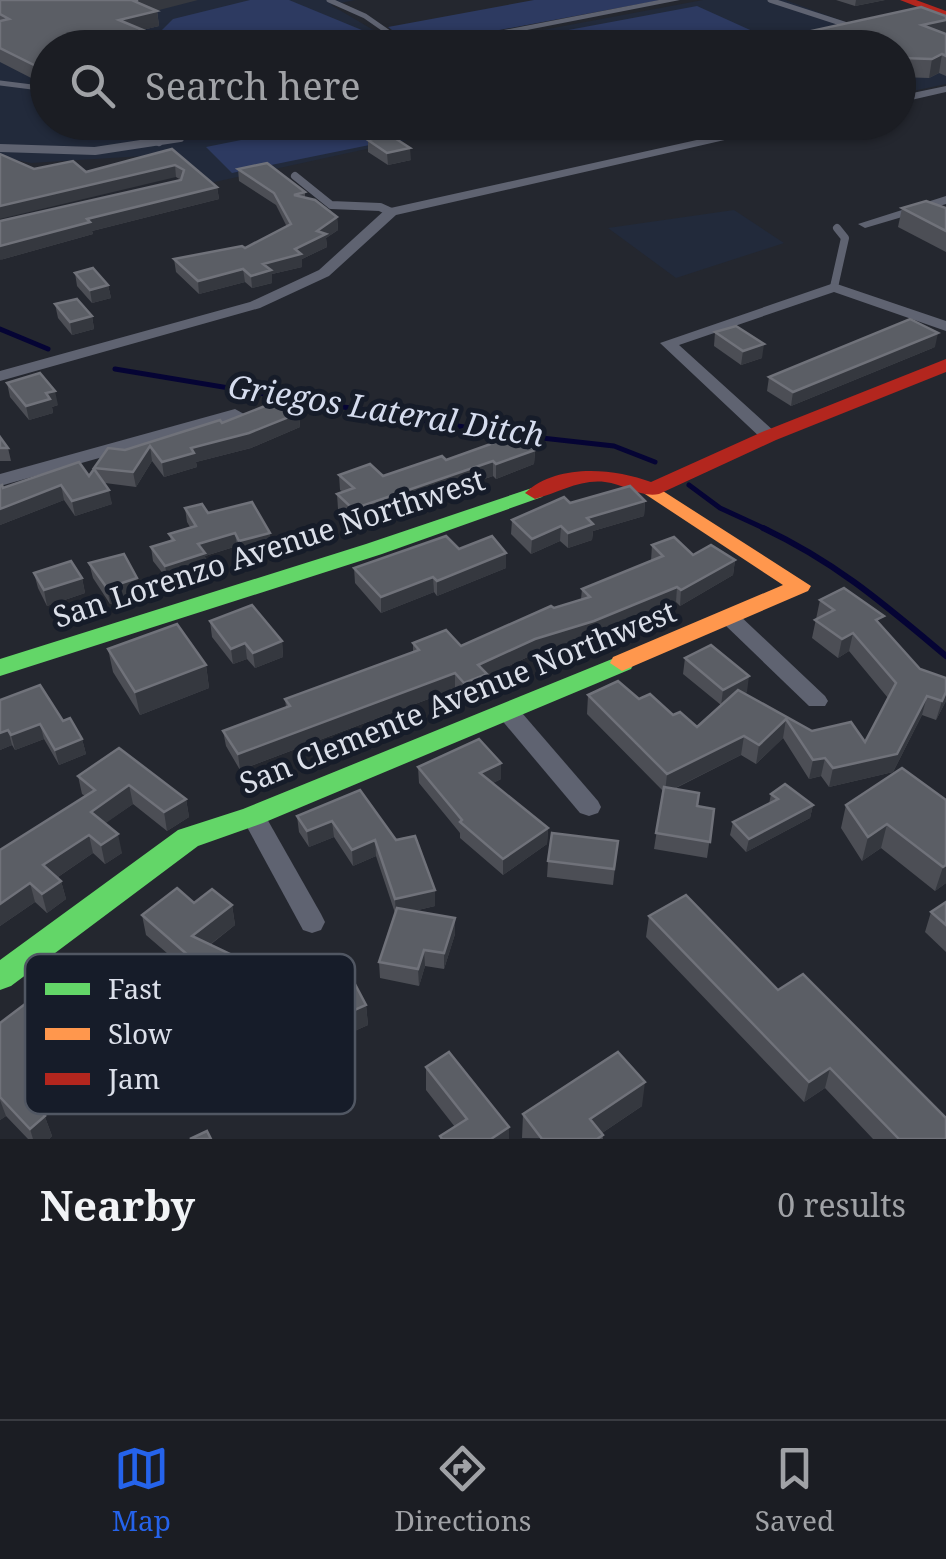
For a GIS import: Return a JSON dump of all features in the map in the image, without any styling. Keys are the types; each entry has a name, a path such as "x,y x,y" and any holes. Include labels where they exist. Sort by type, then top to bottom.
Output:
{"street":[{"path":"514,30 674,0"},
{"path":"916,96 946,89"},
{"path":"0,376 255,306 324,273 390,212 716,140"},
{"path":"865,224 946,200"},
{"path":"769,436 668,343 834,287 946,326"},
{"path":"652,490 769,436 946,365"},
{"path":"0,480 235,414"},
{"name":"San Lorenzo Avenue Northwest","path":"0,668 374,549 577,478 610,473 652,490"},
{"name":"San Clemente Avenue Northwest","path":"31,954 188,838 254,816 508,712 800,586 652,490"},
{"path":"730,618 817,700"},
{"path":"508,712 589,807"},
{"path":"254,816 312,922"},
{"name":"San Clemente Avenue Northwest","path":"0,977 25,959"}],"lane":[{"path":"329,0 365,16 383,30"},
{"path":"770,0 833,24 854,26"},
{"path":"0,83 30,86"},
{"path":"156,140 160,142"},
{"path":"0,148 53,154 170,140"},
{"path":"295,176 334,206 370,206 390,212"},
{"path":"834,287 845,238 837,228"}],"shaded area":[{"path":"0,0 355,0 331,5 373,30 30,30 30,140 408,140 210,183 175,154 31,163 0,157"},
{"path":"250,0 289,0 362,30 162,30 173,19"},
{"path":"534,0 661,0 500,30 388,27"},
{"path":"703,0 785,0 848,23 946,23 946,84 916,90 916,30 542,30"},
{"path":"697,6 750,30 568,30"},
{"path":"241,140 394,140 232,173 206,147"},
{"path":"734,210 784,243 676,278 608,228"}],"building":[{"path":"0,0 138,0 134,1 157,11 119,20 143,30 30,30 30,63 0,48 0,21 9,19 0,14"},
{"path":"921,7 946,16 946,20 922,25 946,34 946,56 916,58 916,30 816,30"},
{"path":"368,140 398,140 410,148 387,153"},
{"path":"172,149 217,187 87,219 90,222 0,246 0,221 181,180 184,170 175,165 0,206 0,154 34,169 73,161 86,172"},
{"path":"267,163 305,192 294,195 315,200 337,217 317,231 326,234 295,249 301,254 263,264 271,270 251,276 243,269 198,281 174,259 245,248 291,224 274,193 238,169"},
{"path":"926,201 946,208 946,231 902,208"},
{"path":"93,268 108,285 90,290 75,273"},
{"path":"77,299 92,316 70,322 55,304"},
{"path":"910,319 938,333 793,392 769,377"},
{"path":"736,326 764,344 743,351 715,332"},
{"path":"40,373 55,391 46,393 50,399 26,406 7,383"},
{"path":"280,400 299,413 249,433 191,448 194,453 162,462 150,446 133,472 94,468 108,448 125,450 220,420 222,423"},
{"path":"516,435 535,450 353,509 337,494 354,488 339,475 370,464 383,476 442,456 446,460"},
{"path":"79,462 89,476 94,469 109,490 72,501 61,485 0,509 0,486"},
{"path":"630,486 645,501 587,518 593,524 568,533 561,526 532,539 512,520 564,497 570,503"},
{"path":"252,502 270,533 239,541 235,533 198,544 205,553 165,566 151,547 174,540 169,534 196,526 185,508 202,504 208,513"},
{"path":"446,536 459,549 492,536 506,553 437,581 433,577 381,597 354,568"},
{"path":"674,537 693,555 711,545 735,560 681,590 677,587 594,621 535,639 478,665 487,674 464,683 455,673 238,754 223,731 290,706 285,699 419,650 413,643 446,630 461,646 551,606 590,597 582,589 663,556 652,545"},
{"path":"124,554 137,578 107,588 89,563"},
{"path":"71,561 82,578 44,590 34,573"},
{"path":"844,588 884,616 876,620 920,669 946,678 942,701 927,696 897,754 833,768 825,758 813,760 786,719 759,745 744,736 667,774 588,695 618,681 639,699 650,694 673,715 680,712 697,727 738,690 812,731 851,722 865,742 896,683 853,633 842,639 815,620 834,610 820,600"},
{"path":"252,605 282,641 253,653 245,643 231,649 210,621"},
{"path":"177,624 206,665 135,692 108,649"},
{"path":"711,645 749,676 723,690 685,658"},
{"path":"40,685 63,721 70,718 82,739 55,750 40,724 11,735 8,730 0,733 0,700"},
{"path":"479,739 501,763 480,773 548,828 503,859 460,822 418,767"},
{"path":"119,748 186,799 164,812 129,785 91,812 118,834 101,845 89,835 43,865 61,881 42,894 30,883 0,904 0,850 95,790 78,776"},
{"path":"902,768 946,800 943,867 887,824 868,837 846,805"},
{"path":"785,784 813,805 749,839 733,822 778,799 771,794"},
{"path":"664,787 699,793 697,806 714,809 710,842 656,833"},
{"path":"360,790 396,840 415,836 435,890 395,899 375,840 352,850 332,821 307,831 297,816"},
{"path":"552,833 618,841 614,869 548,861"},
{"path":"177,888 194,903 212,889 232,905 192,936 230,954 187,954 142,915"},
{"path":"686,895 778,990 803,974 946,1118 946,1139 899,1139 830,1068 809,1082 649,916"},
{"path":"946,902 946,925 931,912"},
{"path":"397,908 455,918 444,953 424,950 418,969 379,962"},
{"path":"355,984 366,1005 355,1010"},
{"path":"25,1004 25,1114 45,1116 30,1129 0,1097 0,1023"},
{"path":"449,1052 509,1127 491,1139 440,1136 467,1119 426,1067"},
{"path":"618,1052 645,1082 590,1119 603,1135 597,1139 542,1139 523,1114"},
{"path":"207,1131 211,1139 190,1139"}],"waterway":[{"name":"Griegos Lateral Ditch","path":"0,329 48,349"},
{"name":"Griegos Lateral Ditch","path":"115,369 506,434 614,446 655,462"},
{"name":"Griegos Lateral Ditch","path":"689,485 720,508 768,530"},
{"name":"Griegos Lateral Ditch","path":"763,528 837,570 946,656"}],"traffic: fast":[{"path":"0,668 374,549 535,493"},
{"path":"31,954 188,838 253,816 622,663"},
{"path":"0,977 25,959"}],"traffic: slow":[{"path":"622,663 800,586 652,490"}],"traffic: jam":[{"path":"906,0 946,15"},
{"path":"535,493 594,475 618,478 652,490 769,436 946,365"}]}
